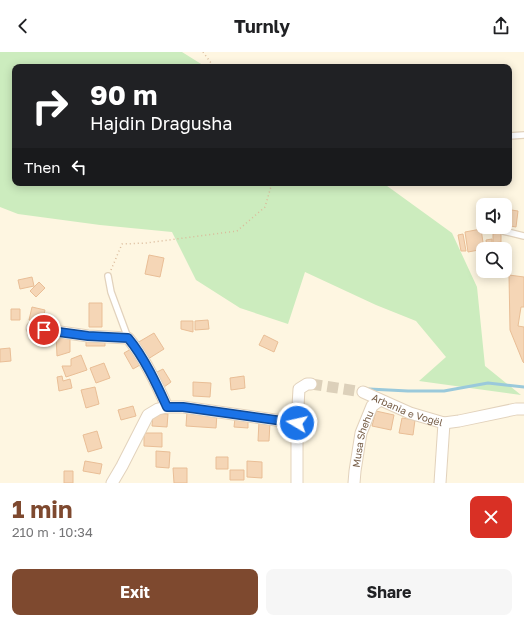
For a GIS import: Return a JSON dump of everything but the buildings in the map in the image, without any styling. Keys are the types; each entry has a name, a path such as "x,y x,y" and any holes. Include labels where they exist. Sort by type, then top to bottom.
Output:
{"street":[{"path":"32,328 88,336 128,338 139,352 167,407"},
{"path":"297,483 297,423 299,389 307,384 311,384"},
{"name":"Arbania e Vogël","path":"363,392 410,414 444,422 459,421 516,409 524,409"},
{"name":"Musa Shehu","path":"354,483 354,471 361,433 372,406 380,400"},
{"path":"112,483 148,415 158,409 167,407 183,407 297,423"},
{"path":"440,483 444,422"}],"lane":[{"path":"512,136 524,135"},
{"path":"512,234 524,236"},
{"path":"108,276 111,292 128,338"}],"path":[{"path":"203,52 212,64"},
{"path":"108,276 122,244 146,243 237,231 265,207 271,186"}],"green space":[{"path":"0,52 182,52 201,64 12,64 12,186 387,186 452,233 477,287 485,366 521,395 419,381 446,357 416,321 376,305 305,272 288,324 240,308 196,280 172,232 100,225 18,214 0,207"}],"waterway":[{"path":"369,389 444,391 488,383 524,387"}],"tunnel":[{"path":"311,384 363,392"}],"route":[{"path":"44,330 88,336 128,338 136,347 167,407 183,407 297,423"}]}
